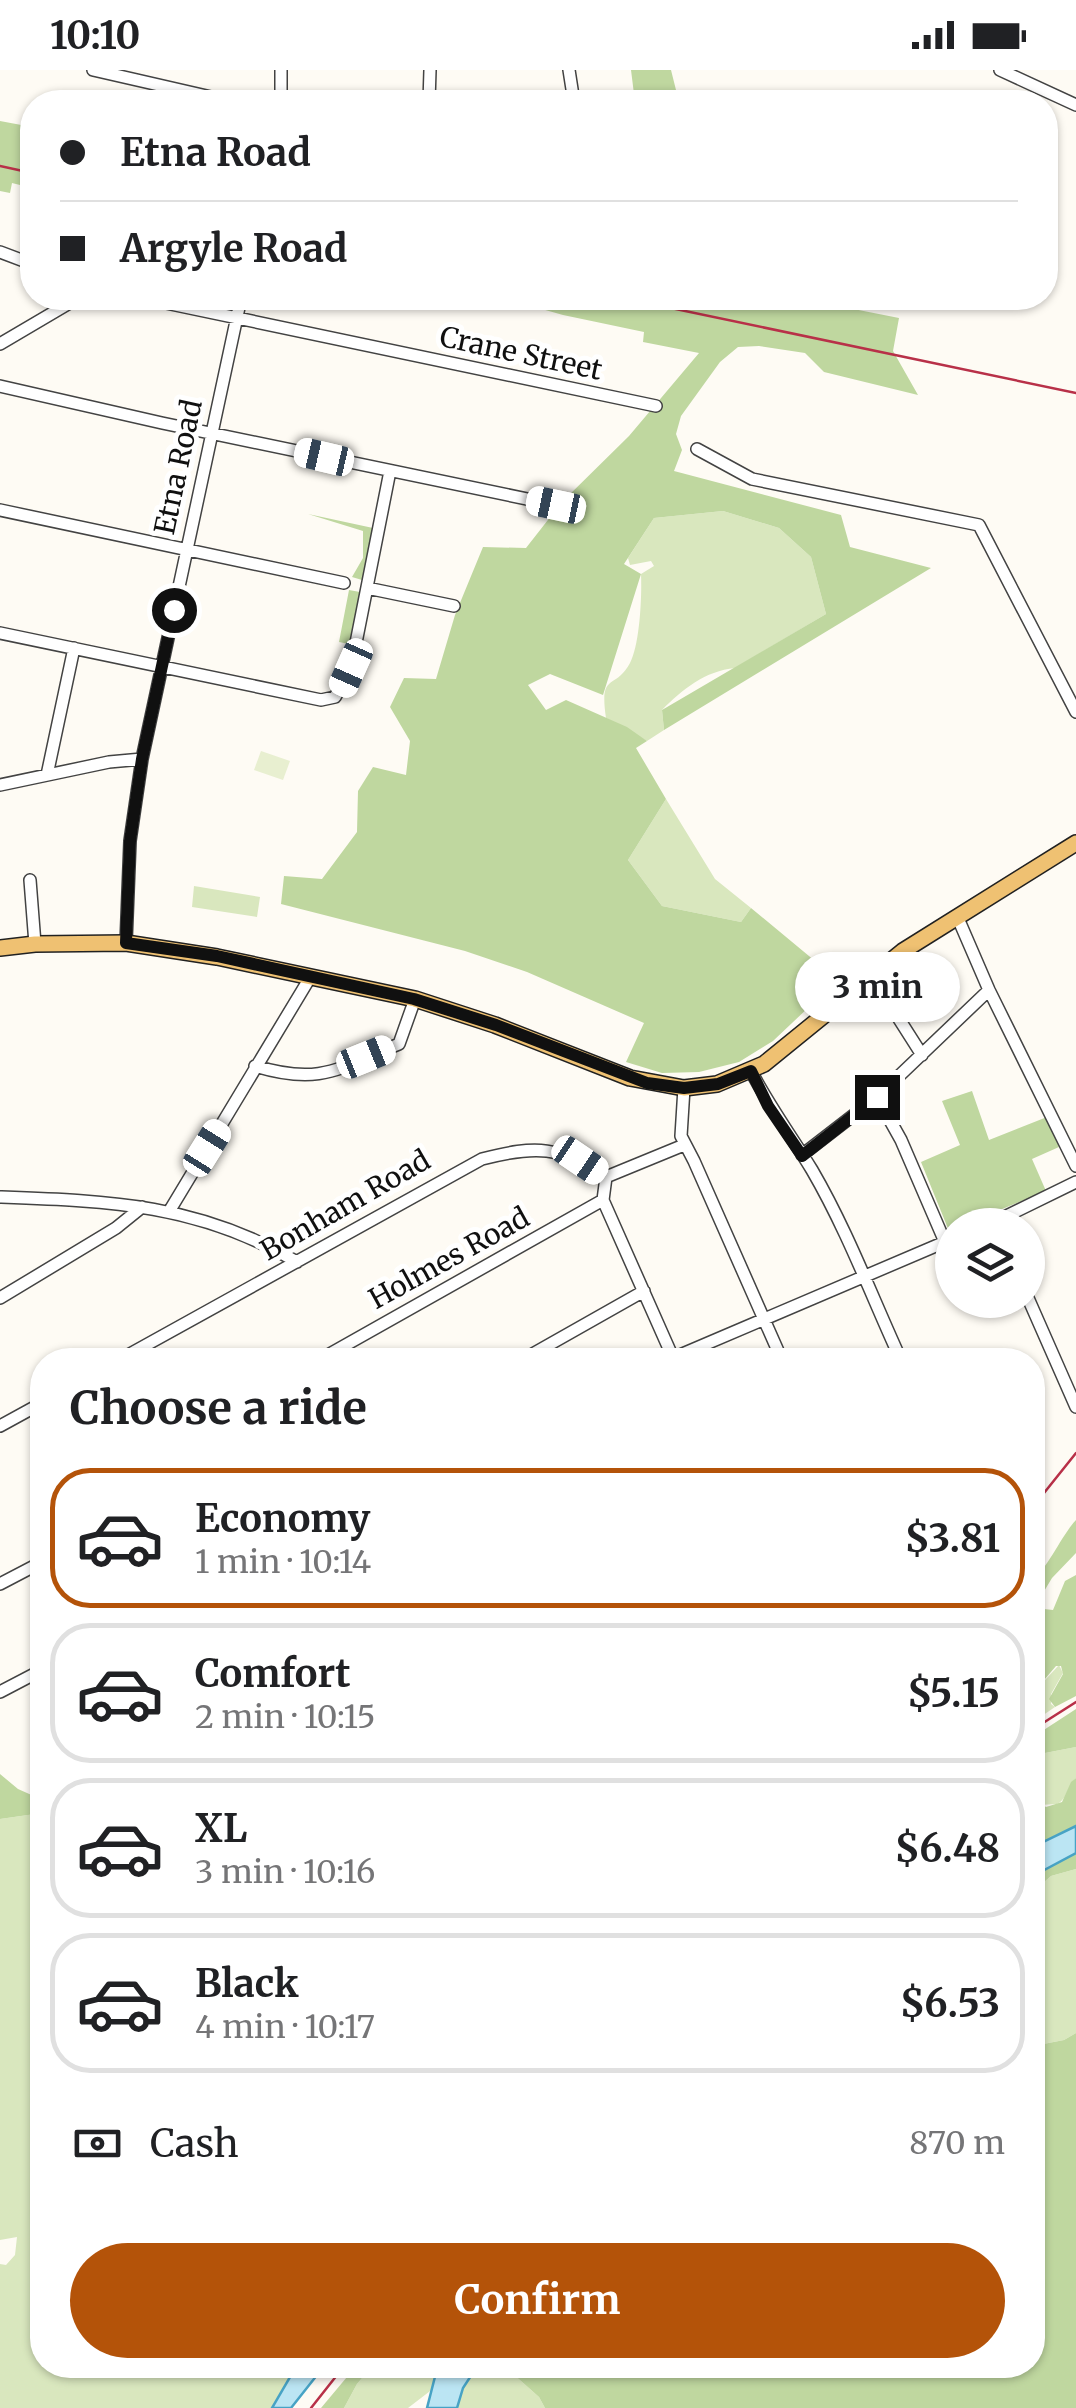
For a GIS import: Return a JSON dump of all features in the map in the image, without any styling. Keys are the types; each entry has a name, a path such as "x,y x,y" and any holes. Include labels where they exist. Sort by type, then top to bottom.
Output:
{"main road":[{"path":"0,948 126,943 217,956 414,999 496,1025 630,1078 684,1088 718,1084 764,1064 871,976 958,916 1076,844"}],"street":[{"path":"94,70 181,90"},
{"path":"1000,70 1042,90"},
{"path":"0,344 58,310"},
{"name":"Crane Street","path":"196,310 656,406"},
{"name":"Etna Road","path":"126,943 130,841 142,759 238,310"},
{"path":"0,386 556,505"},
{"path":"697,449 752,479 978,524 1076,712"},
{"path":"0,633 320,700 334,697 351,668 390,472"},
{"path":"0,510 344,583"},
{"path":"367,588 454,606"},
{"path":"47,775 74,648"},
{"path":"0,785 142,759"},
{"path":"30,880 35,944"},
{"path":"958,916 988,990 1076,1166"},
{"path":"170,1210 311,976"},
{"path":"871,976 922,1054"},
{"path":"802,1156 877,1097 988,990"},
{"path":"255,1066 282,1074 314,1076 399,1044 414,999"},
{"path":"751,1071 768,1106 828,1200 895,1348"},
{"path":"684,1088 680,1131 684,1145 777,1348"},
{"path":"877,1097 935,1212"},
{"path":"669,1348 602,1200 606,1177 684,1145"},
{"name":"Bonham Road","path":"150,1348 458,1170 496,1156 538,1149 577,1158 606,1177"},
{"path":"1025,1208 1076,1182"},
{"path":"0,1197 82,1200 170,1210 256,1240 296,1262"},
{"name":"Holmes Road","path":"341,1348 602,1200"},
{"path":"0,1298 116,1228 142,1207"},
{"path":"699,1348 935,1247"},
{"path":"543,1348 644,1291"},
{"path":"1037,1318 1076,1407"},
{"path":"0,1426 30,1409"},
{"path":"0,1584 30,1568"},
{"path":"0,1692 30,1676"}],"green space":[{"path":"631,70 671,70 676,90 634,90"},
{"path":"0,121 20,125 20,185 12,183 10,193 0,191"},
{"path":"545,310 859,310 899,318 893,351 918,395 824,372 805,353 738,347 720,362 681,416 676,434 682,450 674,471 841,515 850,547 931,568 664,730 662,710 826,614 811,557 779,528 723,511 654,518 624,564 641,574 603,695 550,674 528,685 546,710 566,700 627,727 647,741 636,748 666,799 628,860 662,906 741,922 751,908 815,961 810,1006 773,1041 739,1062 699,1072 662,1073 626,1062 644,1023 527,972 465,951 281,904 284,876 322,879 357,832 358,791 373,767 406,775 410,741 390,707 404,678 436,679 455,615 483,547 526,548 562,502 629,436 699,353 643,342 644,332"},
{"path":"723,511 779,528 811,557 826,614 735,668 704,677 686,688 662,710 664,730 647,741 606,718 604,703 607,687 624,671 633,655 640,620 641,574 654,566 651,561 630,565 628,558 654,518"},
{"path":"308,514 373,528 362,580 352,577 363,558 363,531"},
{"path":"349,590 360,592 349,644 339,642"},
{"path":"261,751 290,761 283,780 254,770"},
{"path":"666,799 715,879 751,908 741,922 662,906 628,860"},
{"path":"194,886 260,897 257,917 192,907"},
{"path":"972,1091 989,1140 1047,1117 1059,1147 1032,1159 1046,1191 1004,1208 940,1208 921,1162 960,1145 942,1101"},
{"path":"1076,1520 1076,1553 1045,1590 1045,1566"},
{"path":"1076,1575 1076,1696 1055,1707 1049,1699 1063,1674 1061,1666 1056,1666 1045,1679 1045,1609 1053,1610 1065,1581"},
{"path":"1059,1665 1063,1673 1051,1694 1055,1707 1045,1714 1045,1680"},
{"path":"1076,1709 1076,1747 1045,1753 1045,1729"},
{"path":"1076,1747 1076,1778 1057,1804 1045,1805 1045,1753"},
{"path":"0,1774 30,1794 30,1815 0,1819"},
{"path":"1076,1778 1076,1826 1045,1841 1045,1806 1062,1802"},
{"path":"30,1815 30,2378 289,2378 272,2408 0,2408 0,2264 6,2265 15,2255 17,2237 0,2240 0,1819"},
{"path":"1076,1853 1076,1869 1045,1881 1045,1870"},
{"path":"1076,1869 1076,2033 1045,2044 1045,1881"},
{"path":"1076,2033 1076,2408 545,2408 518,2378 1045,2378 1045,2044"},
{"path":"346,2378 362,2378 344,2408 321,2408"},
{"path":"362,2378 436,2378 434,2388 408,2408 344,2408"},
{"path":"470,2378 518,2378 545,2408 457,2408"}],"water":[{"path":"1076,1826 1076,1853 1045,1870 1045,1841"},
{"path":"289,2378 315,2378 291,2408 272,2408"},
{"path":"435,2378 470,2378 457,2408 427,2408"}],"railway":[{"path":"0,166 20,170"},
{"path":"680,310 1076,393"},
{"path":"1045,1492 1076,1453"},
{"path":"1045,1722 1076,1702"},
{"path":"311,2408 335,2378"}],"route":[{"path":"174,610 142,759 130,841 126,943 217,956 414,999 496,1025 647,1083 684,1088 718,1084 751,1071 768,1106 802,1156 877,1097"}]}
